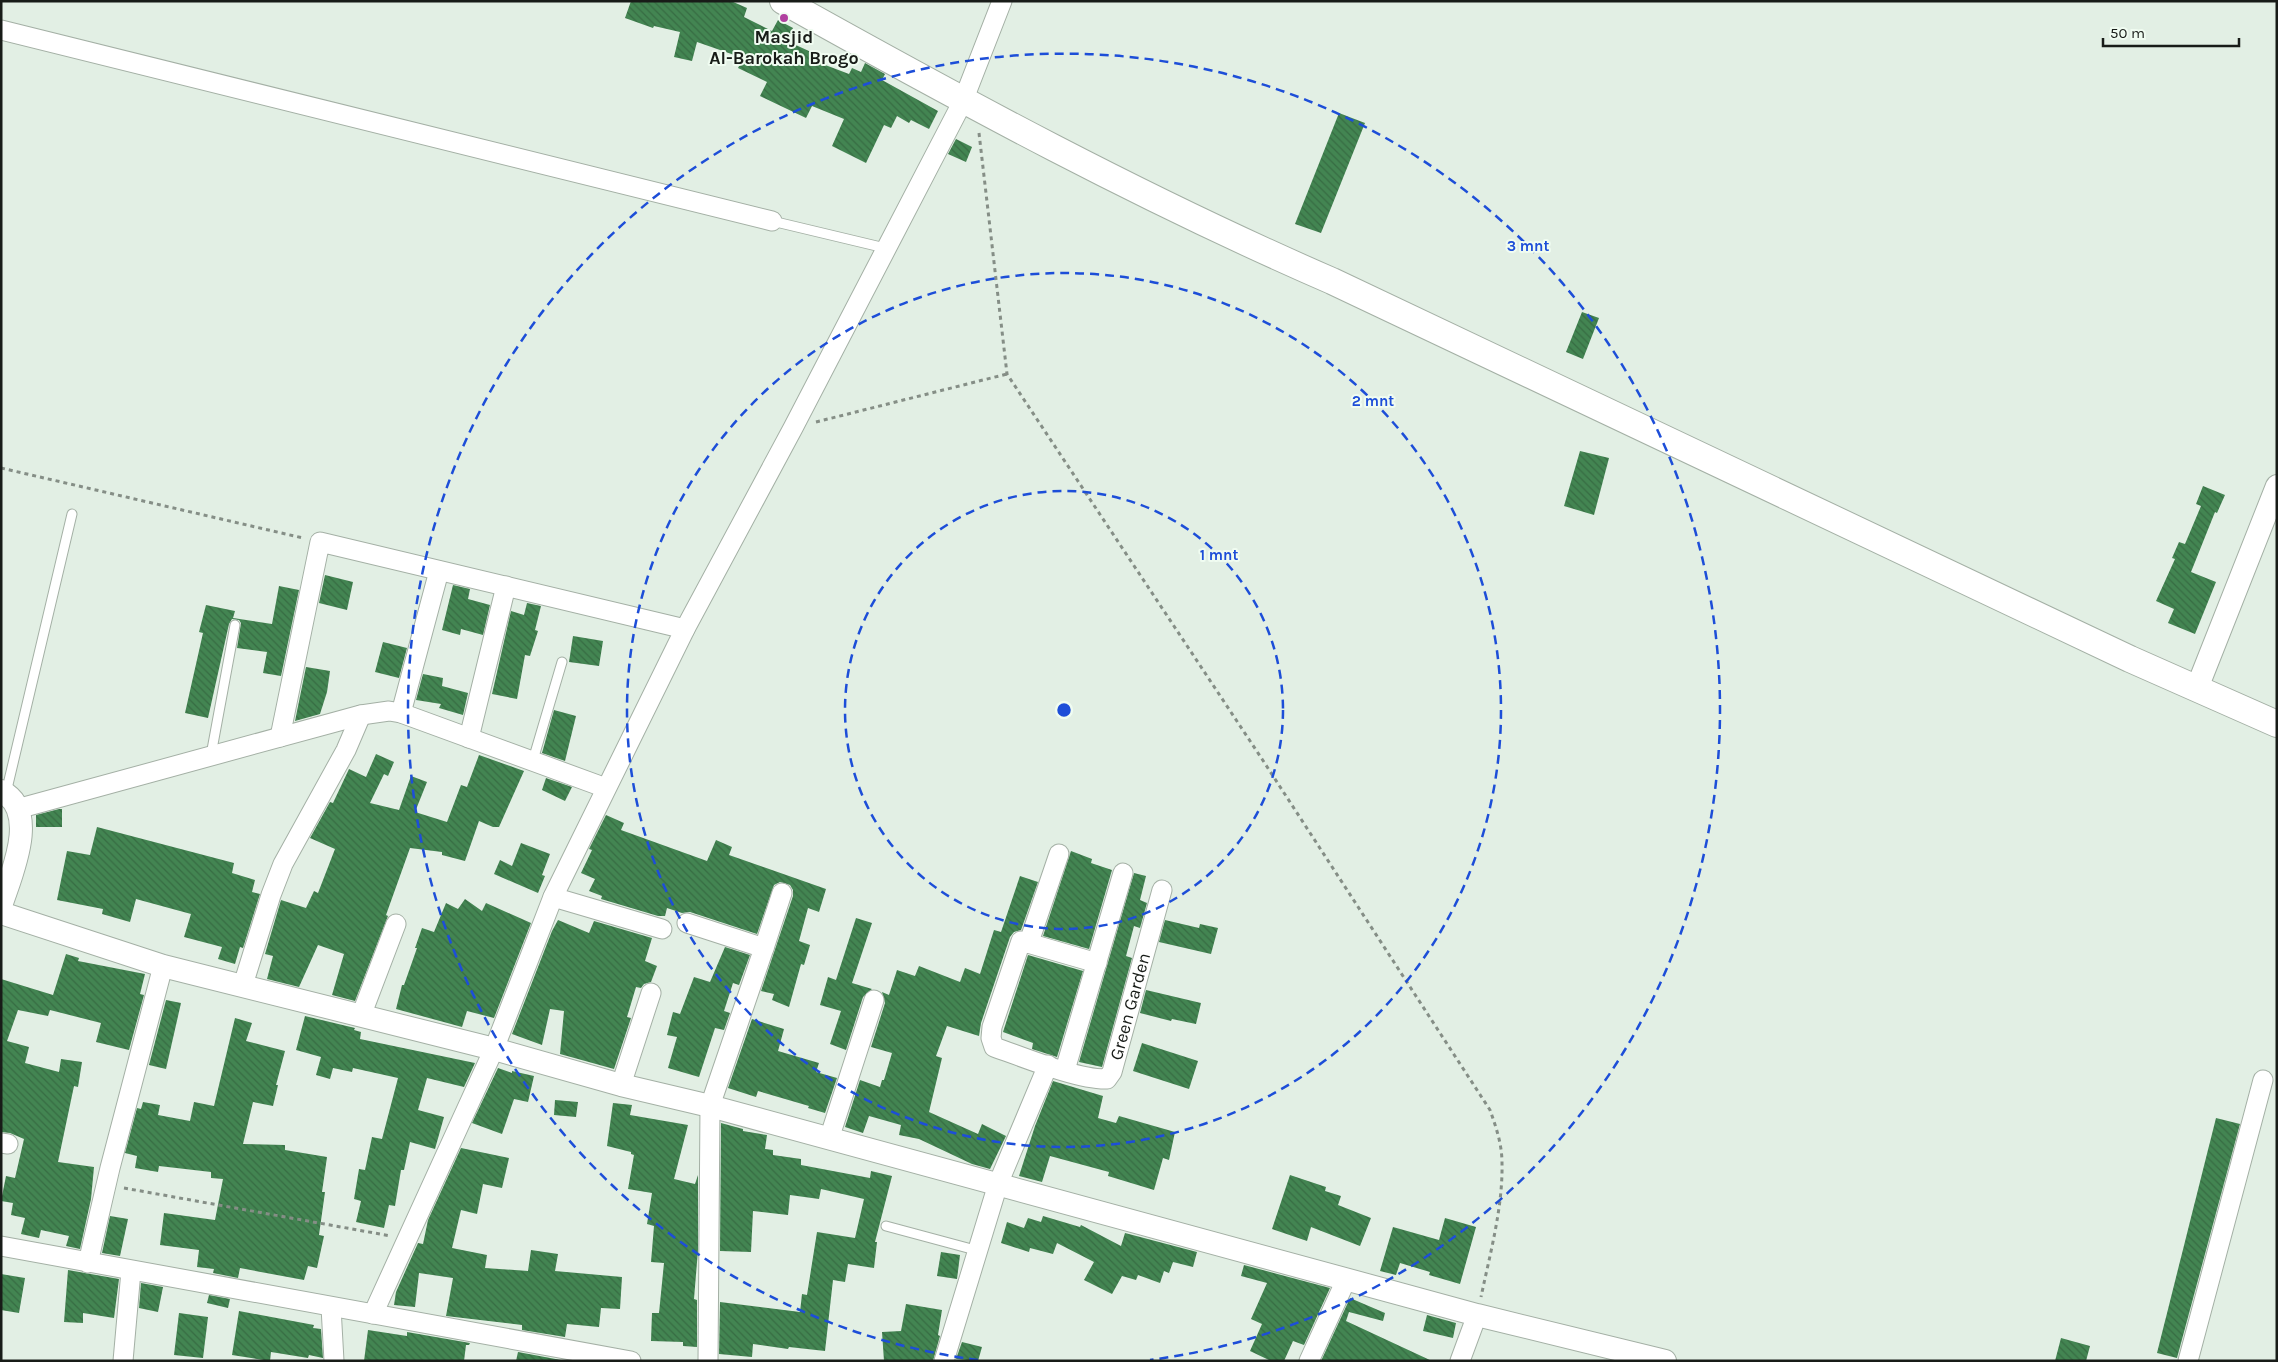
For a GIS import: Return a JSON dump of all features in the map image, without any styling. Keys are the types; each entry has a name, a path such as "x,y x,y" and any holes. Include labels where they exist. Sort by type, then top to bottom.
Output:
{"main road":[{"path":"783,1 969,103 1233,238 1340,285 1631,425 2130,659 2277,724"}],"street":[{"path":"373,1314 494,1049 553,897 685,629 793,428 885,248 969,103 1002,1"},
{"path":"1,30 772,221"},
{"path":"2196,688 2277,486"},
{"path":"280,736 320,542 685,629"},
{"path":"401,713 439,570"},
{"path":"470,738 506,586"},
{"path":"1,906 17,864 21,830 8,798 211,755 361,715 389,711 401,713 606,788"},
{"path":"243,985 271,895 283,864 346,750 361,715"},
{"name":"Green Garden","path":"1059,854 1029,942 1019,942 991,1038 994,1047 1057,1068 1098,1079 1107,1079 1112,1072 1162,890"},
{"path":"944,1361 998,1184 1057,1068 1097,963 1123,873"},
{"path":"708,1361 710,1106 782,893"},
{"path":"553,897 662,929"},
{"path":"1,913 163,966 494,1049 621,1085 710,1106 1477,1315 1665,1361"},
{"path":"687,923 764,948"},
{"path":"361,1016 396,924"},
{"path":"1029,942 1097,963"},
{"path":"88,1263 106,1185 163,966"},
{"path":"621,1085 651,993"},
{"path":"830,1139 874,1000"},
{"path":"2188,1361 2263,1080"},
{"path":"1,1246 373,1314 593,1357 631,1361"},
{"path":"123,1361 131,1271"},
{"path":"1308,1361 1346,1280"},
{"path":"331,1307 334,1361"},
{"path":"1460,1361 1477,1315"}],"lane":[{"path":"772,221 885,248"},
{"path":"8,798 72,514"},
{"path":"211,755 235,625"},
{"path":"533,760 562,662"},
{"path":"886,1226 979,1251"}],"path":[{"path":"969,103 1007,374 1262,759 1490,1110 1499,1136 1502,1162 1501,1189 1477,1315"},
{"path":"793,428 1007,374"},
{"path":"1,468 320,542"},
{"path":"106,1185 407,1238"}],"building":[{"path":"631,1 731,1 747,8 744,17 772,31 778,20 793,28 787,41 822,57 820,63 849,74 852,68 861,72 865,63 885,74 882,80 938,111 929,129 911,120 909,123 897,116 891,128 884,125 866,163 832,146 844,119 812,106 806,118 760,96 767,82 738,68 743,58 697,42 692,61 674,57 680,32 654,26 653,28 625,18"},
{"path":"1339,113 1365,123 1321,233 1295,224"},
{"path":"956,139 972,147 966,162 948,154"},
{"path":"1582,312 1599,318 1583,359 1566,352"},
{"path":"1580,451 1609,458 1594,515 1564,506"},
{"path":"2203,486 2225,495 2217,513 2215,512 2191,572 2216,582 2195,634 2168,623 2174,609 2156,601 2175,559 2172,558 2179,542 2185,544 2201,506 2196,504"},
{"path":"325,575 353,582 347,610 319,603"},
{"path":"453,585 470,589 468,599 490,605 483,635 461,629 460,635 442,630"},
{"path":"279,586 299,590 281,676 263,673 267,652 237,648 241,623 239,620 232,619 229,624 208,718 185,713 203,633 199,632 206,605 235,611 233,618 272,624"},
{"path":"527,603 541,606 535,630 538,631 530,656 525,655 517,699 492,694 511,611 524,615"},
{"path":"573,636 603,641 599,666 569,662"},
{"path":"383,642 407,648 399,678 375,672"},
{"path":"306,667 330,671 327,692 320,714 295,721"},
{"path":"423,674 443,678 442,686 468,693 463,715 439,708 441,704 416,700"},
{"path":"554,710 576,716 565,761 542,753"},
{"path":"376,754 394,762 388,776 384,774 370,803 399,810 411,776 427,782 415,812 447,822 461,785 467,787 479,755 524,771 499,827 493,827 479,821 465,861 442,855 442,852 410,848 386,915 388,916 355,1001 332,995 344,954 318,945 299,987 267,979 273,956 265,954 281,900 306,908 314,891 318,893 335,849 310,838 330,802 333,803 349,769 366,777"},
{"path":"546,778 572,787 565,801 542,790"},
{"path":"62,809 62,827 36,827 36,815"},
{"path":"606,815 624,823 621,830 707,861 716,840 732,847 729,855 826,889 819,912 808,908 799,941 810,945 804,965 801,964 789,1007 772,1000 774,994 761,991 793,896 793,890 790,885 780,882 774,885 757,934 690,912 682,913 667,908 665,916 658,916 601,899 602,896 589,891 595,879 581,873 592,850 589,849"},
{"path":"97,827 234,863 232,873 255,880 252,892 260,894 243,948 240,947 235,964 218,959 222,947 184,937 191,914 136,899 130,922 102,914 103,909 57,900 67,851 90,855"},
{"path":"521,843 550,854 542,875 545,876 538,893 494,874 500,860 512,866"},
{"path":"1071,851 1092,859 1091,863 1112,870 1089,949 1043,936"},
{"path":"1134,873 1146,876 1140,900 1147,903 1140,928 1134,926 1126,956 1132,958 1102,1067 1079,1062"},
{"path":"1020,876 1038,882 1021,930 1014,932 1010,937 981,1023 979,1036 947,1026 936,1056 942,1058 929,1112 978,1134 982,1124 1006,1136 990,1169 972,1164 919,1139 899,1135 901,1125 869,1116 863,1133 845,1127 860,1080 880,1087 882,1080 884,1080 892,1053 871,1047 885,1003 882,992 889,995 897,970 915,976 919,966 960,982 965,968 980,974 994,930 1001,932"},
{"path":"465,899 482,911 486,903 531,923 494,1018 467,1011 462,1027 396,1009 402,985 404,985 417,948 415,948 422,928 434,932 446,903 458,909"},
{"path":"856,918 872,923 852,983 872,989 863,997 846,1050 830,1044 841,1011 820,1005 828,977 836,980"},
{"path":"558,920 589,933 594,921 652,938 645,961 657,966 651,982 644,984 641,988 636,987 627,1017 631,1018 614,1069 560,1054 564,1011 550,1009 542,1045 512,1034"},
{"path":"1165,920 1199,928 1200,924 1218,928 1211,954 1159,942"},
{"path":"725,947 750,955 739,985 733,983 724,1011 730,1013 724,1030 715,1028 699,1077 668,1068 677,1037 667,1035 673,1012 680,1014 694,977 710,982"},
{"path":"66,954 79,958 78,961 145,974 140,994 144,995 129,1050 96,1042 101,1023 50,1010 48,1016 18,1010 7,1041 29,1047 25,1063 59,1072 61,1059 82,1062 78,1087 74,1086 58,1162 94,1167 91,1199 80,1249 66,1246 69,1236 41,1230 39,1238 21,1234 25,1218 11,1215 13,1203 1,1201 6,1176 15,1178 24,1139 10,1133 1,1132 1,979 53,995"},
{"path":"1028,955 1083,971 1057,1057 1032,1049 1033,1043 1003,1032"},
{"path":"1146,990 1201,1003 1196,1024 1172,1019 1171,1021 1140,1013"},
{"path":"166,1000 181,1003 166,1069 149,1065"},
{"path":"305,1016 355,1028 354,1030 361,1032 360,1039 475,1063 464,1087 427,1078 418,1110 444,1117 435,1149 410,1142 404,1170 401,1170 395,1206 389,1205 384,1228 356,1222 361,1201 354,1199 359,1169 365,1170 372,1137 382,1139 398,1078 353,1068 352,1072 333,1068 330,1079 316,1075 321,1057 296,1050"},
{"path":"235,1018 252,1023 246,1041 285,1051 276,1085 278,1085 273,1106 253,1102 243,1144 285,1145 285,1150 327,1157 322,1192 325,1192 319,1235 324,1236 317,1268 308,1266 304,1280 240,1268 238,1278 213,1273 214,1269 197,1267 199,1250 160,1245 164,1213 215,1220 223,1179 211,1178 211,1172 159,1166 158,1172 135,1168 137,1156 125,1153 137,1108 141,1109 143,1102 160,1105 158,1115 190,1121 194,1102 214,1106"},
{"path":"752,1019 784,1029 778,1051 819,1063 816,1072 837,1078 825,1113 808,1108 809,1106 758,1091 756,1097 728,1088"},
{"path":"1142,1043 1198,1061 1189,1089 1133,1071"},
{"path":"498,1068 512,1073 512,1071 534,1076 528,1102 514,1099 502,1134 472,1123"},
{"path":"1053,1081 1103,1096 1098,1118 1116,1123 1119,1116 1175,1132 1169,1160 1163,1158 1154,1190 1108,1176 1109,1172 1050,1156 1042,1182 1019,1176 1035,1126"},
{"path":"555,1100 578,1102 576,1117 554,1115"},
{"path":"613,1103 632,1105 630,1115 688,1125 674,1179 695,1184 698,1175 698,1250 694,1299 697,1300 697,1347 683,1346 683,1342 651,1341 652,1313 659,1313 664,1263 651,1262 654,1226 647,1224 652,1193 628,1189 634,1155 631,1152 607,1146"},
{"path":"2216,1118 2240,1124 2177,1358 2157,1353"},
{"path":"721,1123 743,1129 743,1131 767,1135 765,1149 773,1150 773,1155 801,1159 801,1165 870,1178 871,1171 892,1176 875,1242 877,1242 874,1268 848,1264 845,1282 833,1280 825,1351 789,1347 788,1349 753,1344 752,1357 719,1354 720,1302 800,1312 802,1294 807,1295 817,1232 855,1238 864,1199 821,1189 819,1199 790,1195 788,1215 753,1211 751,1252 720,1251"},
{"path":"461,1148 509,1158 502,1188 483,1184 477,1214 461,1210 452,1248 487,1255 485,1268 528,1271 531,1250 558,1254 555,1271 622,1277 620,1309 601,1308 599,1327 567,1324 565,1337 522,1330 522,1325 446,1316 453,1278 419,1273 415,1307 394,1305 396,1292 418,1243 423,1244 428,1220"},
{"path":"1290,1175 1326,1187 1325,1191 1341,1196 1338,1205 1371,1218 1360,1246 1311,1227 1307,1241 1272,1229"},
{"path":"110,1216 128,1219 120,1256 102,1253"},
{"path":"1043,1216 1080,1227 1081,1225 1121,1246 1125,1233 1197,1252 1193,1267 1173,1262 1169,1273 1164,1271 1160,1283 1138,1275 1136,1280 1122,1276 1112,1294 1084,1280 1094,1262 1057,1243 1053,1254 1030,1248 1029,1252 1001,1243 1007,1222 1024,1228 1028,1218 1041,1222"},
{"path":"1445,1218 1476,1227 1460,1284 1429,1275 1430,1272 1400,1263 1396,1275 1380,1271 1393,1227 1439,1240"},
{"path":"941,1252 960,1255 957,1279 937,1276"},
{"path":"1244,1265 1330,1288 1304,1345 1293,1341 1284,1361 1271,1361 1250,1351 1262,1324 1251,1319 1267,1283 1241,1276"},
{"path":"68,1270 119,1279 114,1318 83,1313 83,1323 64,1322"},
{"path":"1,1274 25,1278 19,1313 1,1310"},
{"path":"141,1283 163,1287 158,1312 139,1308"},
{"path":"209,1295 230,1299 228,1308 207,1303"},
{"path":"1350,1298 1385,1313 1383,1321 1349,1312 1346,1321 1432,1361 1321,1361"},
{"path":"906,1304 942,1310 938,1335 940,1336 933,1361 884,1361 882,1332 901,1331"},
{"path":"239,1311 314,1325 313,1328 321,1329 323,1358 309,1355 308,1358 271,1352 270,1361 232,1355"},
{"path":"179,1313 208,1317 203,1358 174,1355"},
{"path":"1427,1315 1456,1323 1453,1338 1423,1331"},
{"path":"368,1330 407,1336 407,1332 470,1343 466,1345 464,1361 364,1361"},
{"path":"2061,1338 2090,1346 2086,1361 2055,1361"},
{"path":"962,1342 982,1347 978,1361 956,1359"},
{"path":"518,1352 561,1360 561,1361 516,1361"}],"place":[{"name":"Masjid Al-Barokah Brogo","path":"784,18"}]}
